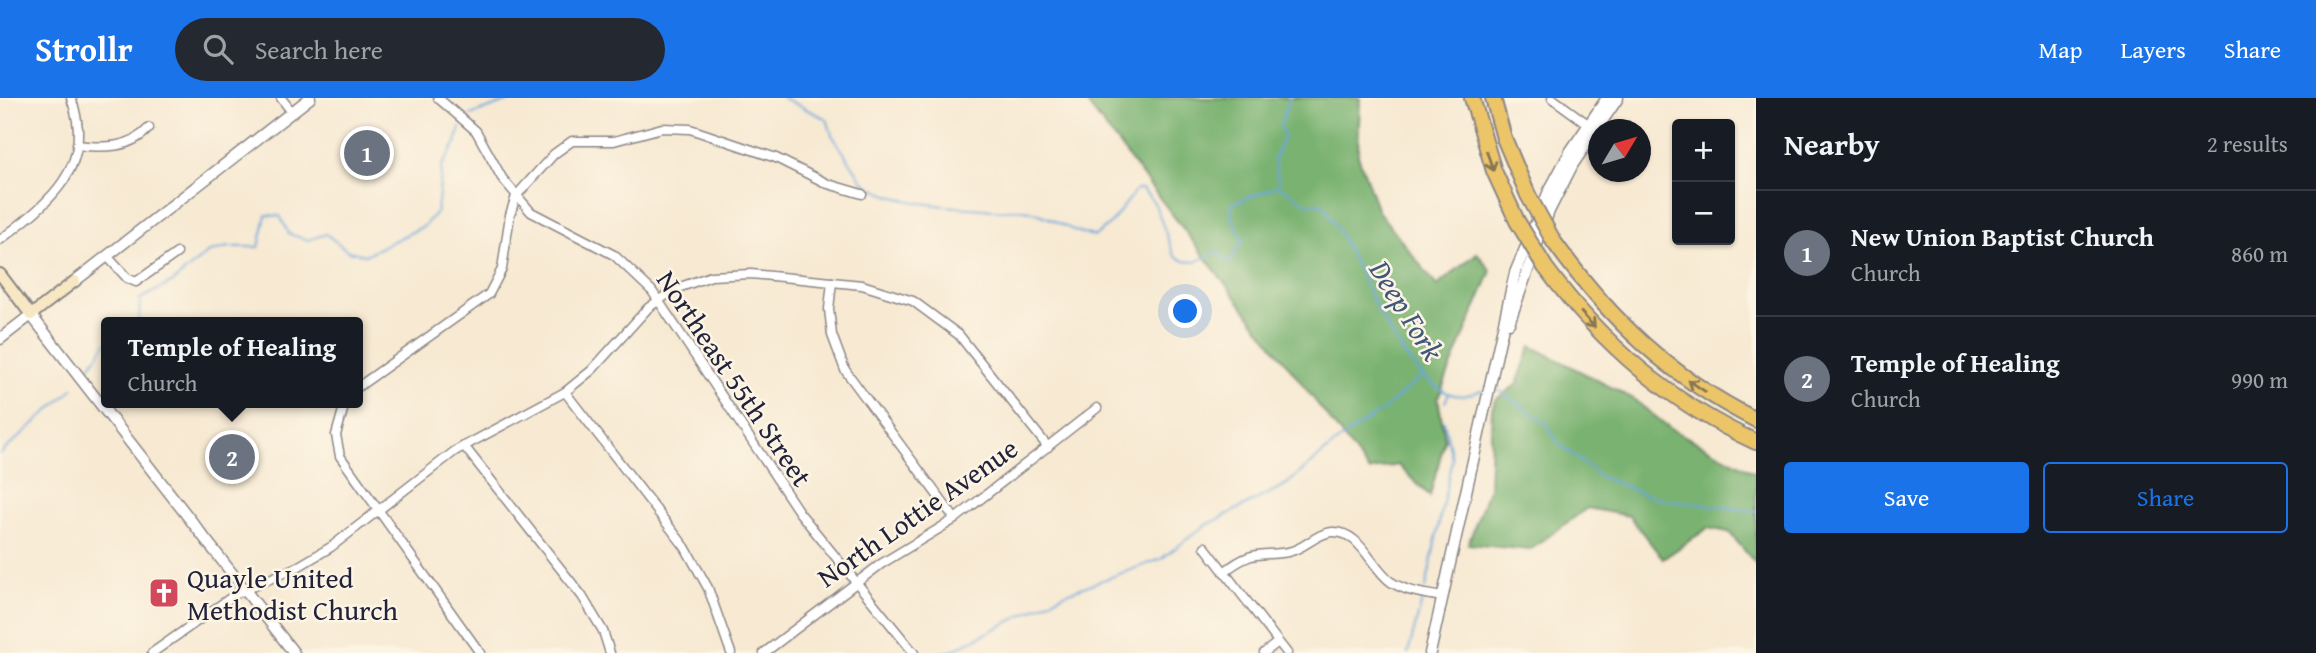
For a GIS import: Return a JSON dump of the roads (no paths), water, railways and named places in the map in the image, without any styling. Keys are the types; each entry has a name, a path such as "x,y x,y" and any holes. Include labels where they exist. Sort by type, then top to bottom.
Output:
{"highway":[{"path":"1472,98 1494,171 1517,221 1545,267 1590,323 1633,365 1700,413 1756,442"},
{"path":"1493,98 1504,138 1528,195 1554,242 1605,309 1648,350 1709,395 1756,419"}],"main road":[{"path":"0,274 31,315 75,281"}],"street":[{"path":"0,240 56,194 68,175 77,145 76,117 71,98"},
{"path":"281,98 292,112"},
{"path":"75,281 310,98"},
{"name":"Northeast 55th Street","path":"438,98 476,131 495,168 516,196 542,220 623,262 658,300 787,495 914,653"},
{"path":"1552,98 1588,125"},
{"path":"1595,119 1607,98"},
{"path":"1598,119 1618,98"},
{"path":"363,383 489,294 502,269 510,215 516,196 554,154 572,141 614,141 672,127 698,132 776,158 828,184 862,194"},
{"path":"77,145 128,143 139,138 149,128"},
{"path":"1430,653 1485,405 1503,338 1549,211 1588,133"},
{"path":"107,256 127,278 135,282 177,253"},
{"path":"152,653 245,590 320,554 464,446 565,392 592,370 642,313 658,300 698,280 724,274 832,282 888,291 913,301 947,324 1048,447"},
{"path":"832,282 832,335 845,370 955,519"},
{"path":"0,339 31,315 101,405"},
{"path":"565,392 685,547 708,588 731,653"},
{"path":"103,408 295,653"},
{"path":"344,408 336,435 340,456 481,653"},
{"name":"North Lottie Avenue","path":"764,653 857,582 955,519 1097,408"},
{"path":"464,446 582,596 603,631 610,653"},
{"path":"1224,572 1248,555 1292,551 1321,535 1335,532 1355,541 1392,582 1411,591 1443,597"},
{"path":"1205,547 1287,653"},
{"path":"1264,653 1278,642"}],"waterway":[{"path":"471,115 517,98"},
{"path":"783,98 827,119 832,135 862,180 874,189 905,200 992,210 1030,211 1076,231 1095,236 1111,223 1136,190 1142,189 1155,204 1174,255 1184,261 1195,262 1218,252 1230,263 1243,240 1231,215 1233,203 1279,186"},
{"name":"Deep Fork","path":"1279,185 1274,159 1284,136 1280,125 1290,98"},
{"path":"139,317 140,299 173,282 207,253 228,247 259,247 266,215 280,216 289,234 308,240 326,234 348,251 365,255 424,226 437,211 442,166 456,143 460,127"},
{"name":"Deep Fork","path":"1280,187 1308,204 1323,204 1393,337 1428,381 1457,396 1483,390"},
{"path":"88,369 101,350"},
{"path":"938,653 951,651 1064,594 1161,559 1203,527 1287,484 1338,441 1387,407 1420,378"},
{"path":"0,454 74,388"},
{"name":"Deep Fork","path":"1492,389 1497,389 1546,423 1558,443 1601,477 1654,498 1756,511"},
{"path":"1445,402 1448,395"},
{"path":"1426,588 1452,459 1444,421"},
{"path":"1408,653 1422,601"}],"place":[{"name":"New Union Baptist Church","path":"367,153"},
{"name":"Temple of Healing","path":"232,457"},
{"name":"Quayle United Methodist Church","path":"164,593"}]}
